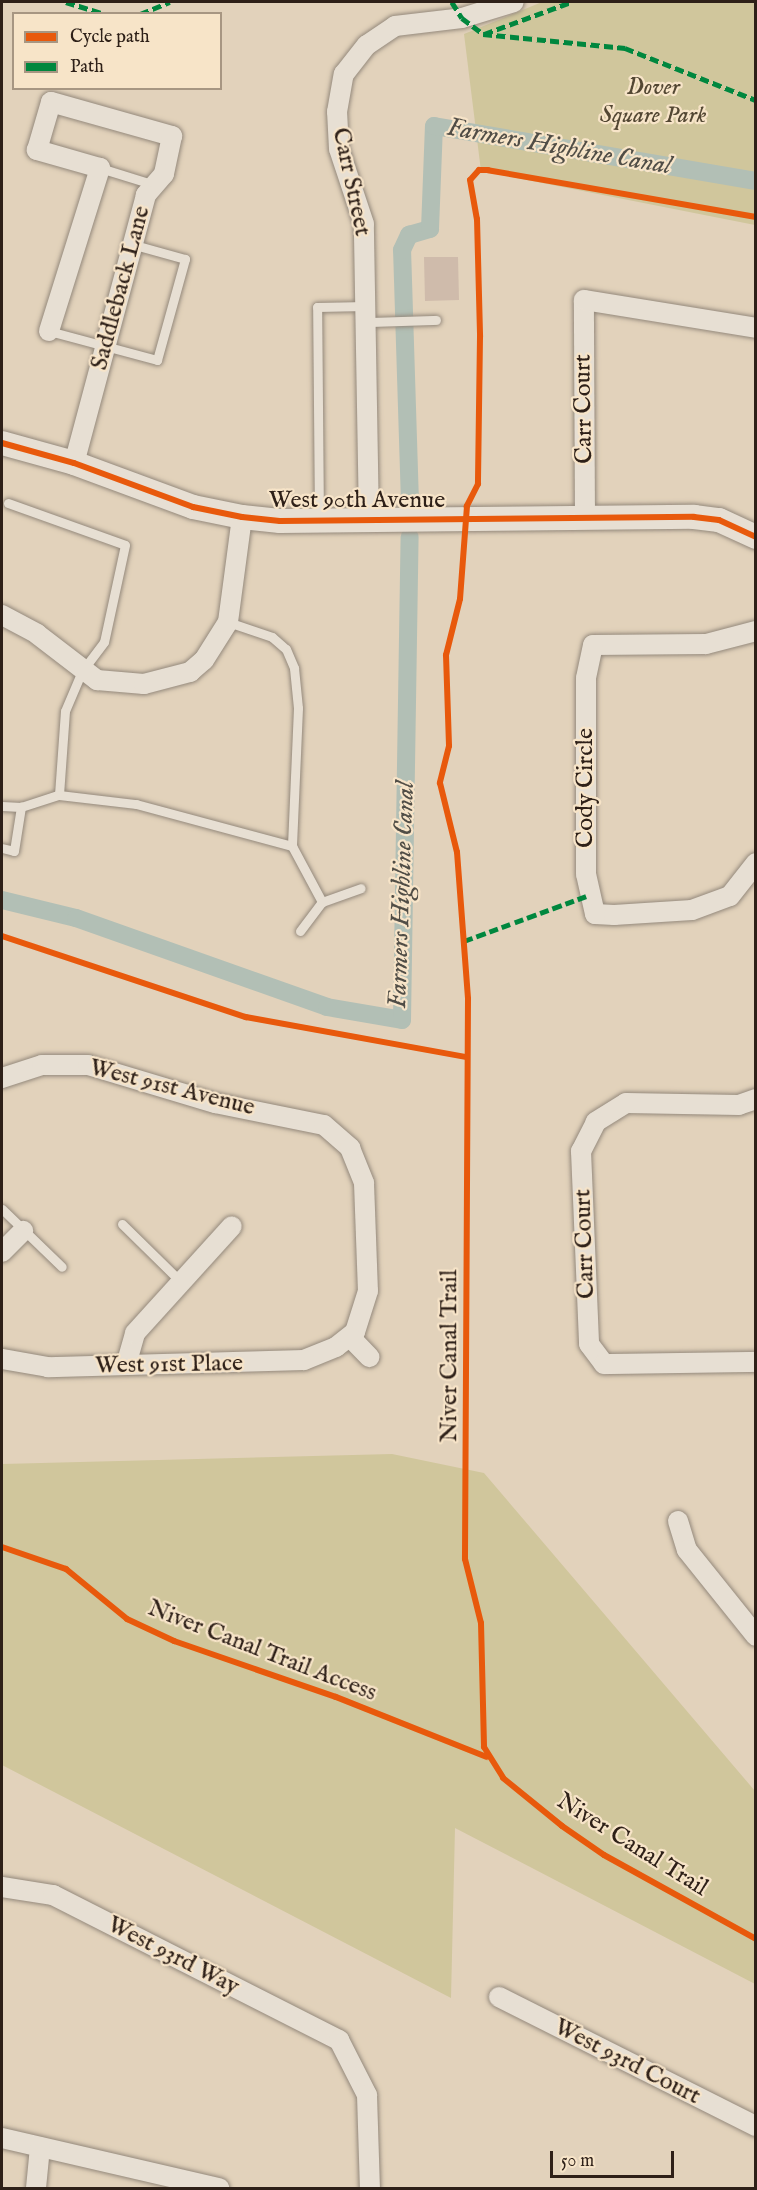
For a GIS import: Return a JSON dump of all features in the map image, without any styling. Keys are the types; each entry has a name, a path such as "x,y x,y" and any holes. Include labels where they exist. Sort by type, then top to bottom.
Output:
{"street":[{"name":"Carr Street","path":"369,521 364,224 339,149 337,112 344,74 367,45 395,26 462,18 514,2"},
{"name":"Saddleback Lane","path":"74,463 131,244 146,195 164,174 172,136 51,102 37,150 100,168"},
{"path":"49,331 100,168"},
{"name":"Carr Court","path":"585,518 584,300 756,328"},
{"name":"West 90th Avenue","path":"2,443 74,463 193,507 242,517 319,521 585,518 719,520 756,537"},
{"path":"2,615 37,634 82,671 115,683 167,681 190,672 204,660 228,622 242,517"},
{"name":"Cody Circle","path":"756,631 706,644 593,645 586,678 586,874 595,914 614,915 692,910 730,896 756,864"},
{"name":"West 91st Avenue","path":"2,1078 42,1065 88,1065 215,1103 299,1118 340,1135 364,1183 368,1228 368,1291 362,1320 343,1342"},
{"name":"Carr Court","path":"756,1099 739,1105 626,1103 596,1122 581,1151 589,1344 604,1364 756,1362"},
{"path":"126,1365 135,1333 232,1226"},
{"path":"2,1252 23,1231"},
{"path":"343,1342 369,1357"},
{"name":"West 91st Place","path":"2,1359 26,1367 283,1362 343,1342"},
{"path":"678,1521 687,1550 756,1636"},
{"name":"West 93rd Way","path":"2,1887 53,1895 339,2040 367,2095 370,2188"},
{"name":"West 93rd Court","path":"499,1997 756,2126"},
{"path":"2,2138 219,2188"},
{"path":"36,2188 40,2147"}],"lane":[{"path":"100,168 155,185"},
{"path":"49,331 157,360 185,259 131,244"},
{"path":"319,521 317,308 367,314 394,321 436,320"},
{"path":"8,503 125,545 104,642 82,671 65,711 59,795"},
{"path":"228,622 272,637 286,649 294,668 298,708 292,846 322,902"},
{"path":"2,806 21,807 59,795 170,810 292,846"},
{"path":"2,848 14,851 21,807"},
{"path":"300,931 322,902 361,888"},
{"path":"2,1209 62,1267"},
{"path":"122,1224 180,1281"}],"green space":[{"name":"Dover Square Park","path":"542,2 755,2 755,225 481,171 464,34"},
{"path":"392,1454 484,1473 755,1791 755,1984 455,1828 451,1998 2,1765 2,1464"}],"building":[{"path":"424,257 458,257 459,300 425,301"}],"waterway":[{"name":"Farmers Highline Canal","path":"410,503 402,250 409,235 430,229 434,126 756,181"},
{"name":"Farmers Highline Canal","path":"2,900 76,918 327,1007 402,1020 410,537"}],"marked path":[{"path":"66,2 98,12"},
{"path":"145,12 170,2"},
{"path":"452,2 462,18 483,34 625,48 756,100"},
{"path":"484,34 571,2"},
{"path":"464,941 589,895"}],"cycle path":[{"name":"Niver Canal Trail","path":"756,217 488,170 479,170 470,180 477,219 480,337 478,484 467,506 460,599 446,655 449,746 440,783 457,852 468,999 465,1559 481,1623 484,1747 503,1778 562,1826 604,1855 756,1939"},
{"path":"2,443 74,463 193,507 242,517 280,521 694,517 719,520 756,537"},
{"path":"2,936 246,1017 466,1057"},
{"name":"Niver Canal Trail Access","path":"2,1547 66,1569 127,1619 174,1641 336,1697 487,1757"}]}
